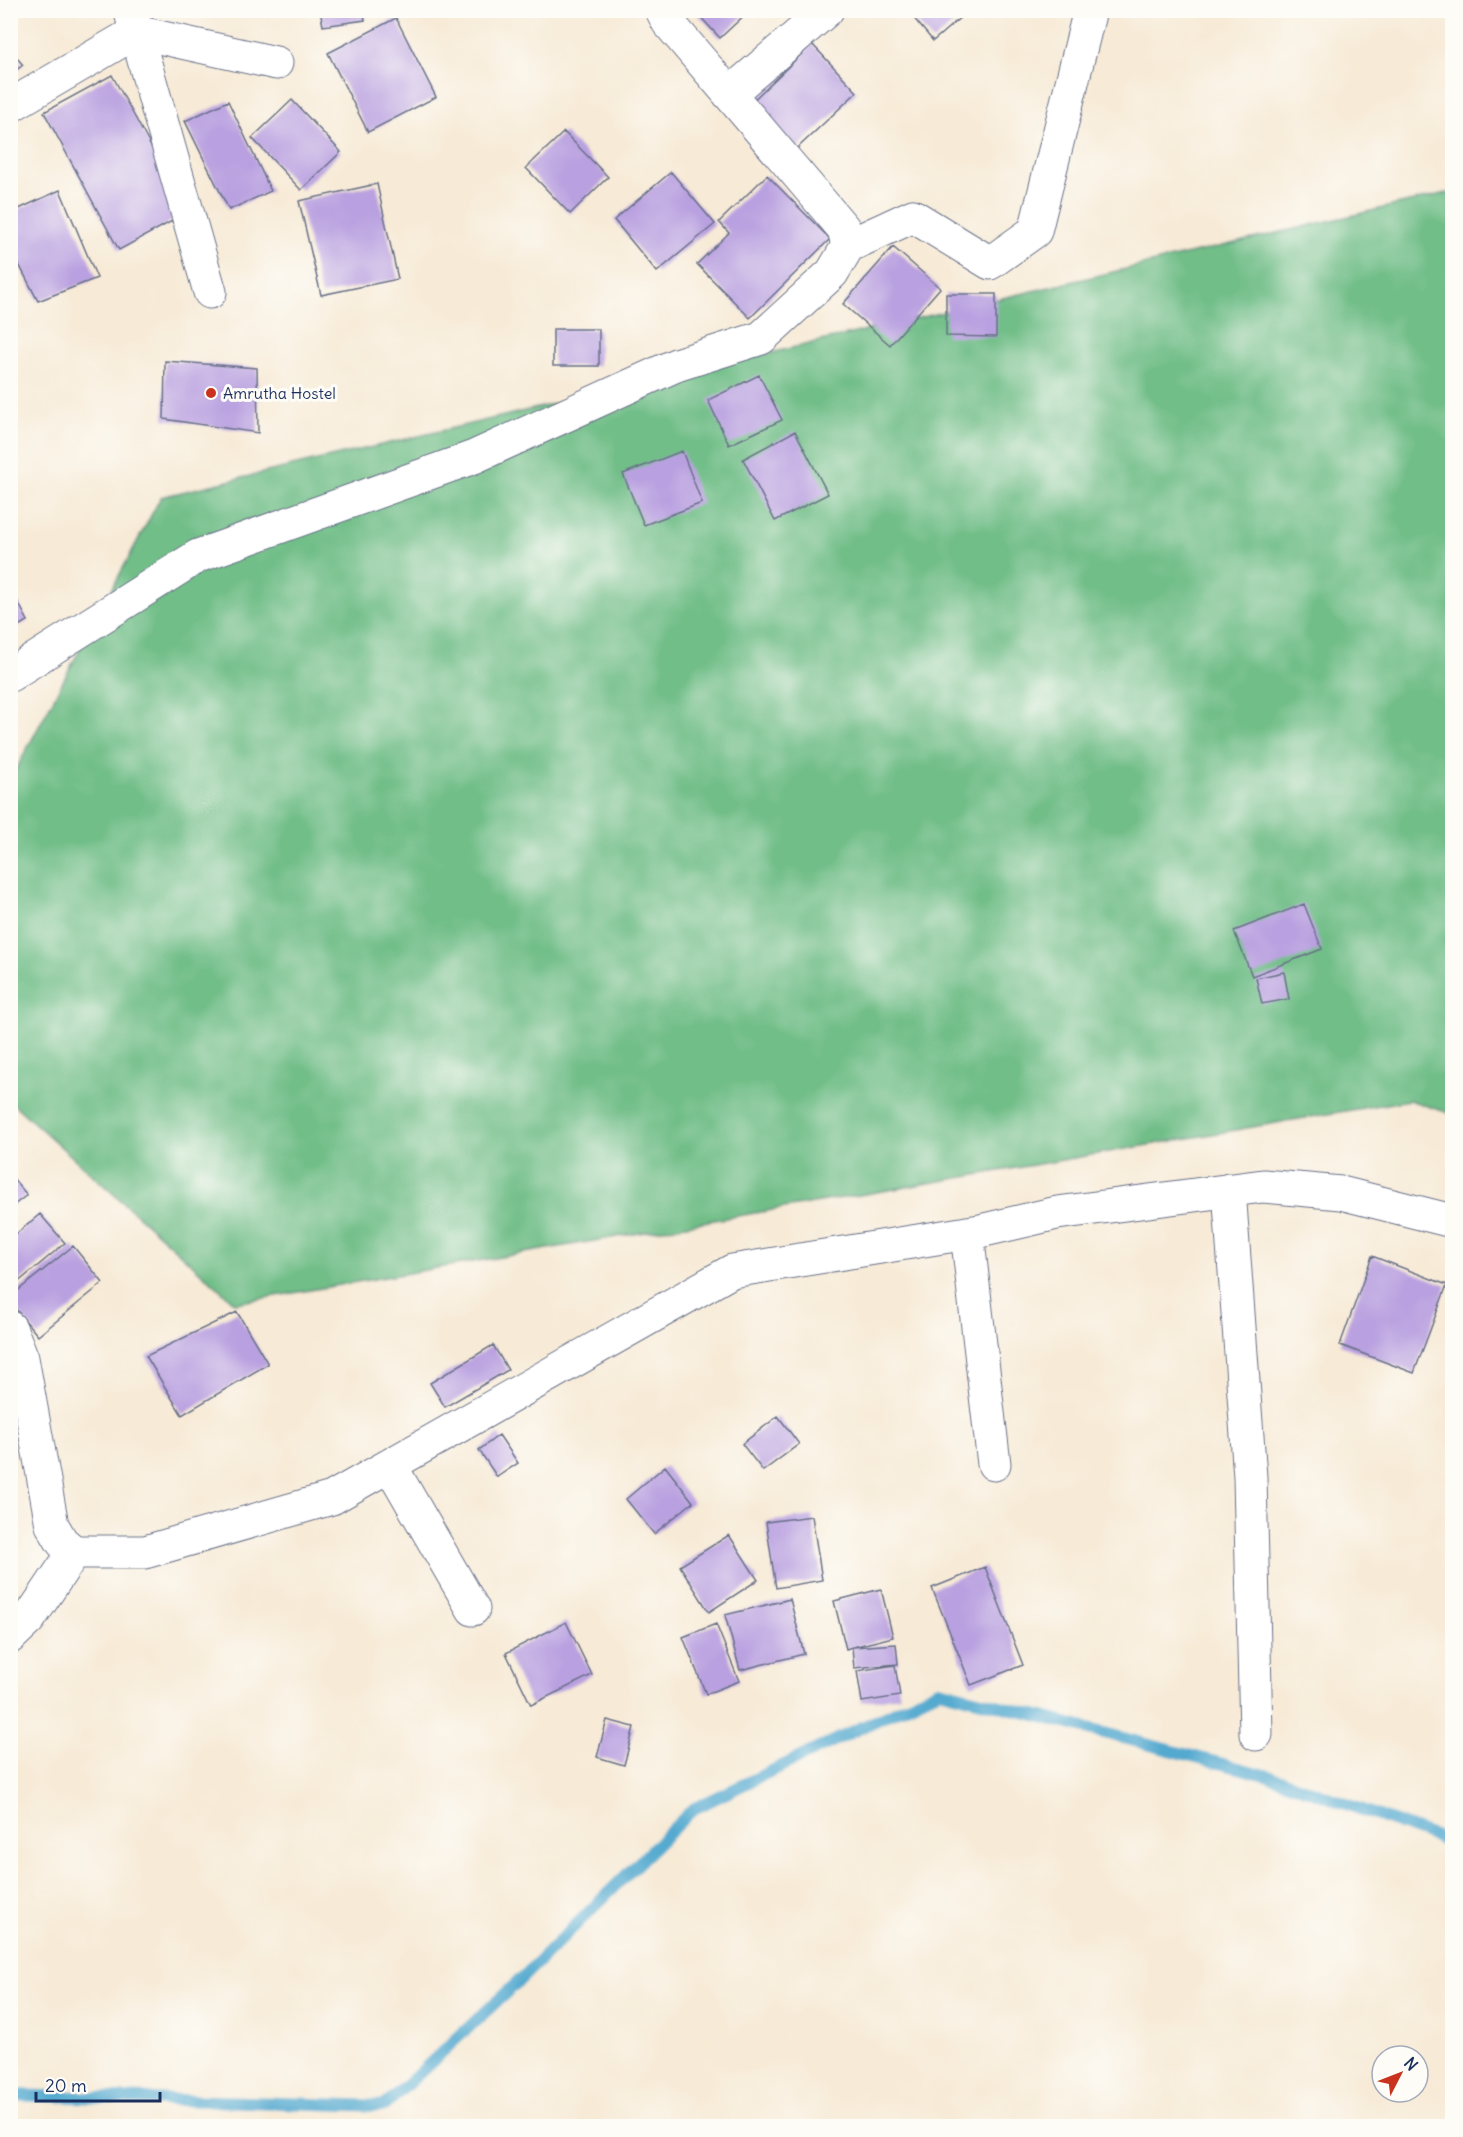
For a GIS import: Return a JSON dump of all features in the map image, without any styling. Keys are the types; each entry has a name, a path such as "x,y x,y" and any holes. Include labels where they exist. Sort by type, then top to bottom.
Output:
{"street":[{"path":"662,10 668,22 844,229 848,246"},
{"path":"729,94 827,10"},
{"path":"10,675 198,556 474,457 676,365 761,338 832,273 848,246 913,216 990,263 1035,231 1090,10"},
{"path":"133,21 276,63"},
{"path":"10,106 133,21"},
{"path":"133,21 210,292"},
{"path":"10,1328 22,1358 52,1525 63,1542 74,1552 145,1552 332,1497 732,1271 967,1233 1057,1213 1263,1186 1341,1193 1452,1221"},
{"path":"1228,1190 1250,1478 1256,1734"},
{"path":"967,1233 994,1464"},
{"path":"390,1465 473,1609"},
{"path":"10,1637 29,1619 74,1552"}],"green space":[{"path":"1447,193 1452,194 1452,1114 1409,1100 235,1303 11,1102 11,779 161,497"}],"building":[{"path":"320,10 363,10 365,20 323,26"},
{"path":"694,10 750,10 720,38"},
{"path":"907,10 969,10 933,41"},
{"path":"396,18 436,97 368,132 328,53"},
{"path":"812,44 857,92 789,156 744,109"},
{"path":"10,50 23,65 10,75"},
{"path":"112,75 187,213 119,250 44,112"},
{"path":"292,100 341,152 301,190 252,138"},
{"path":"228,101 271,191 229,210 185,121"},
{"path":"564,132 608,177 570,214 526,168"},
{"path":"671,172 715,224 657,272 614,220"},
{"path":"767,175 830,239 750,318 697,264 729,233 719,222"},
{"path":"377,184 398,279 321,295 299,201"},
{"path":"60,190 97,278 38,301 10,247 10,213"},
{"path":"893,247 940,288 890,345 843,304"},
{"path":"946,294 996,294 996,337 946,336"},
{"path":"553,329 599,329 599,366 553,366"},
{"name":"Amrutha Hostel","path":"165,361 257,368 258,433 164,419"},
{"path":"759,375 782,420 729,445 708,400"},
{"path":"795,431 828,494 775,521 743,459"},
{"path":"682,451 702,503 644,525 623,474"},
{"path":"10,587 28,621 10,630"},
{"path":"1304,904 1322,949 1252,976 1234,931"},
{"path":"1284,972 1289,999 1262,1004 1256,978"},
{"path":"10,1175 27,1195 10,1208"},
{"path":"40,1214 65,1243 10,1289 10,1239"},
{"path":"73,1246 103,1283 38,1336 10,1302 10,1297"},
{"path":"1372,1256 1447,1285 1414,1373 1340,1345"},
{"path":"237,1312 268,1364 182,1415 146,1356"},
{"path":"493,1345 508,1370 445,1407 430,1383"},
{"path":"778,1416 799,1444 763,1471 742,1444"},
{"path":"499,1435 518,1463 497,1477 479,1450"},
{"path":"665,1466 693,1502 654,1534 626,1499"},
{"path":"812,1516 822,1580 776,1588 766,1522"},
{"path":"729,1535 758,1580 709,1612 680,1566"},
{"path":"985,1567 1023,1665 971,1685 932,1588"},
{"path":"881,1589 893,1637 853,1647 896,1644 898,1664 854,1668 852,1647 846,1649 834,1601"},
{"path":"790,1599 804,1654 740,1670 725,1615"},
{"path":"566,1622 592,1675 531,1705 506,1653"},
{"path":"716,1624 739,1681 706,1694 683,1637"},
{"path":"895,1665 900,1696 862,1702 857,1671"},
{"path":"607,1720 634,1727 624,1765 597,1757"}],"waterway":[{"path":"10,2095 384,2106 523,1977 693,1809 939,1690 1273,1777 1452,1843"}],"place":[{"name":"Amrutha Hostel","path":"211,393"}]}
